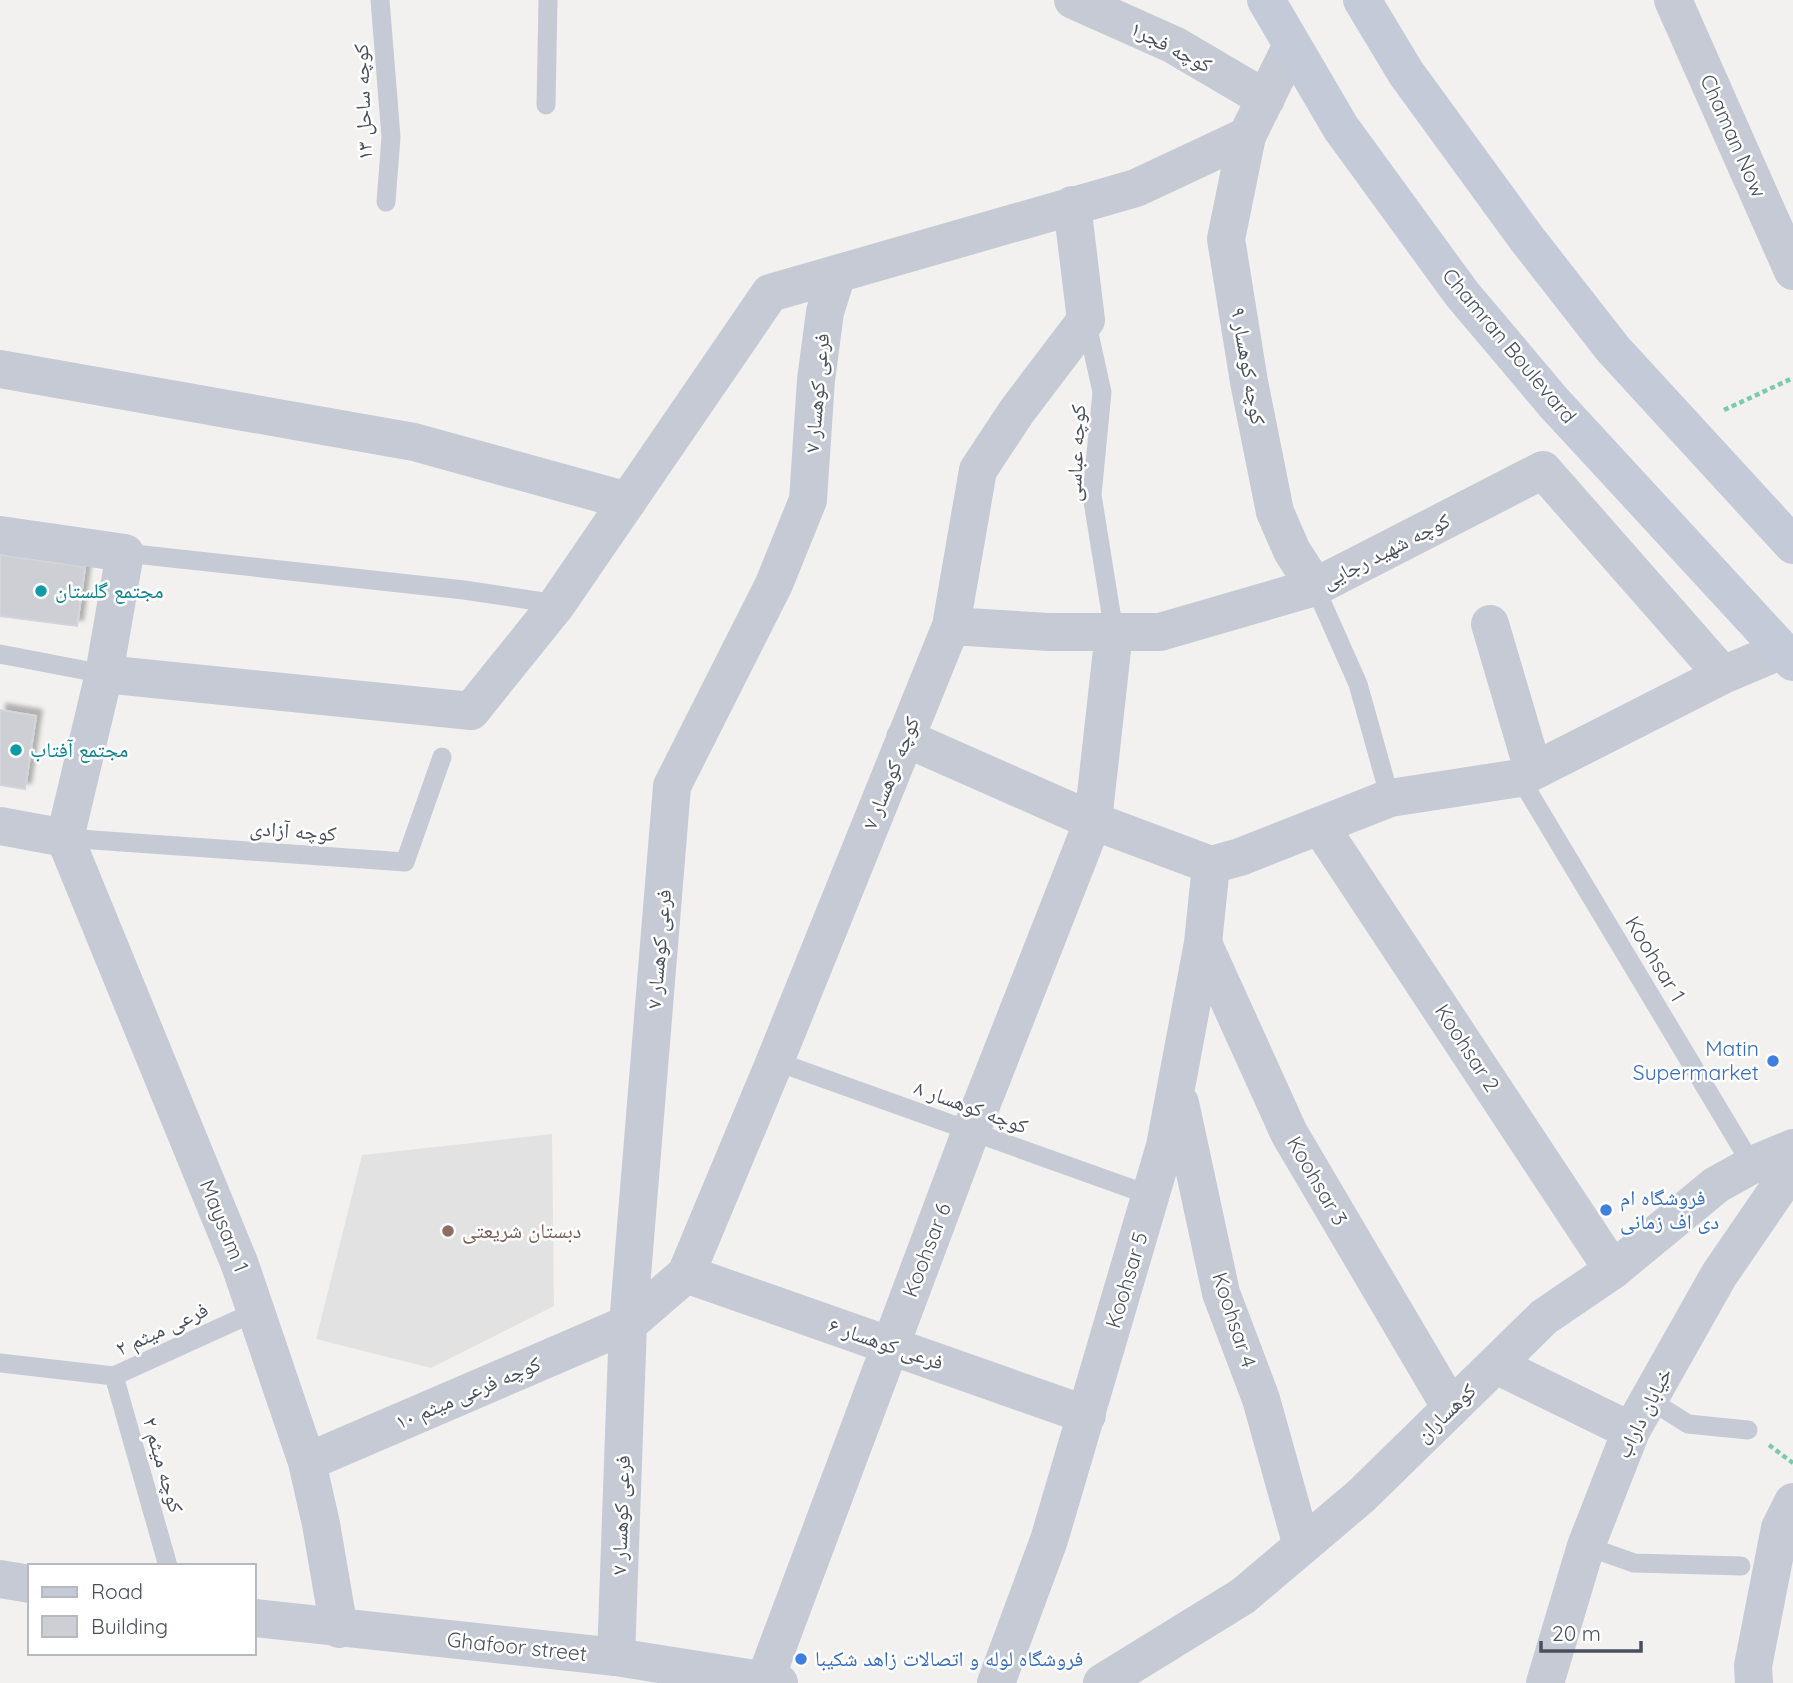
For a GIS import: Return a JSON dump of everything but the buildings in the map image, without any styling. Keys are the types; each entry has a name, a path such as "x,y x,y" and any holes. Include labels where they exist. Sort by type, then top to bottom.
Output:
{"main road":[{"name":"Chamran Boulevard","path":"1266,0 1342,128 1462,294 1554,403 1788,656"},
{"path":"1362,0 1414,84 1527,239 1613,349 1793,545"}],"street":[{"name":"کوچه فجر۱","path":"1073,0 1174,45 1266,99"},
{"name":"Chaman Now","path":"1673,0 1793,271"},
{"name":"کوچه کوهسار ۹","path":"1292,45 1247,136 1226,239 1249,382 1275,512 1292,551 1315,587"},
{"path":"104,674 471,711 557,604 770,293 1136,188 1247,136"},
{"path":"1072,205 1086,320"},
{"name":"فرعی کوهسار ۷","path":"617,1670 628,1324 673,786 774,584 808,500 816,380 825,312 837,274"},
{"name":"کوچه کوهسار ۷","path":"628,1324 686,1274 775,1061 951,626 978,471 1017,411 1086,320"},
{"path":"0,369 414,442 628,501"},
{"name":"کوچه شهید رجایی","path":"951,626 1049,632 1160,632 1315,587 1544,470 1723,675"},
{"path":"0,535 125,553 104,674 65,838 0,826"},
{"path":"1490,624 1526,774"},
{"name":"Koohsar 6","path":"772,1681 971,1131 1093,821 1114,632"},
{"path":"905,738 1093,821 1211,865 1240,857 1390,799 1526,774 1723,675 1788,656"},
{"name":"Koohsar 2","path":"1320,826 1613,1270"},
{"name":"Maysam 1","path":"65,838 257,1311 307,1462 339,1629"},
{"name":"Koohsar 5","path":"996,1683 1049,1540 1152,1196 1177,1091 1203,943 1211,865"},
{"name":"Koohsar 3","path":"1203,943 1289,1133 1451,1408"},
{"name":"Koohsar 4","path":"1177,1091 1221,1293 1261,1399 1302,1546"},
{"name":"کوهساران","path":"1102,1683 1242,1596 1361,1496 1544,1317 1613,1270 1716,1185 1752,1164 1793,1148"},
{"name":"خیابان داراب","path":"1545,1683 1586,1546 1640,1415 1719,1275 1793,1167"},
{"name":"فرعی کوهسار ۶","path":"686,1274 1087,1415"},
{"name":"کوچه فرعی میثم ۱۰","path":"307,1462 628,1324"},
{"path":"1496,1365 1640,1415"},
{"path":"1754,1683 1753,1666 1780,1528 1793,1502"},
{"path":"0,1580 28,1584"},
{"name":"Ghafoor street","path":"256,1618 617,1670 772,1681"}],"lane":[{"name":"کوچه ساحل ۱۳","path":"380,0 391,137 386,202"},
{"path":"547,105 548,0"},
{"name":"کوچه عباسی","path":"1086,320 1102,392 1092,495 1114,632"},
{"path":"125,553 464,590 557,604"},
{"path":"1315,587 1358,684 1390,799"},
{"path":"0,654 104,674"},
{"name":"کوچه آزادی","path":"65,838 405,862 442,757"},
{"name":"Koohsar 1","path":"1526,774 1752,1164"},
{"name":"کوچه کوهسار ۸","path":"775,1061 1152,1196"},
{"name":"فرعی میثم ۲","path":"0,1363 114,1376 257,1311"},
{"name":"کوچه میثم ۲","path":"114,1376 167,1564"},
{"path":"1640,1415 1689,1424 1748,1430"},
{"path":"1586,1546 1634,1563 1741,1566"}],"path":[{"path":"1724,410 1793,378"}],"shaded area":[{"name":"دبستان شریعتی","path":"552,1134 554,1306 431,1368 316,1339 362,1155"}],"place":[{"name":"مجتمع گلستان","path":"41,591"},
{"name":"مجتمع آفتاب","path":"16,750"},
{"name":"Matin Supermarket","path":"1773,1061"},
{"name":"فروشگاه ام دی اف زمانی","path":"1606,1210"},
{"name":"دبستان شریعتی","path":"448,1231"},
{"name":"فروشگاه لوله و اتصالات زاهد شکیبا","path":"801,1659"}]}
